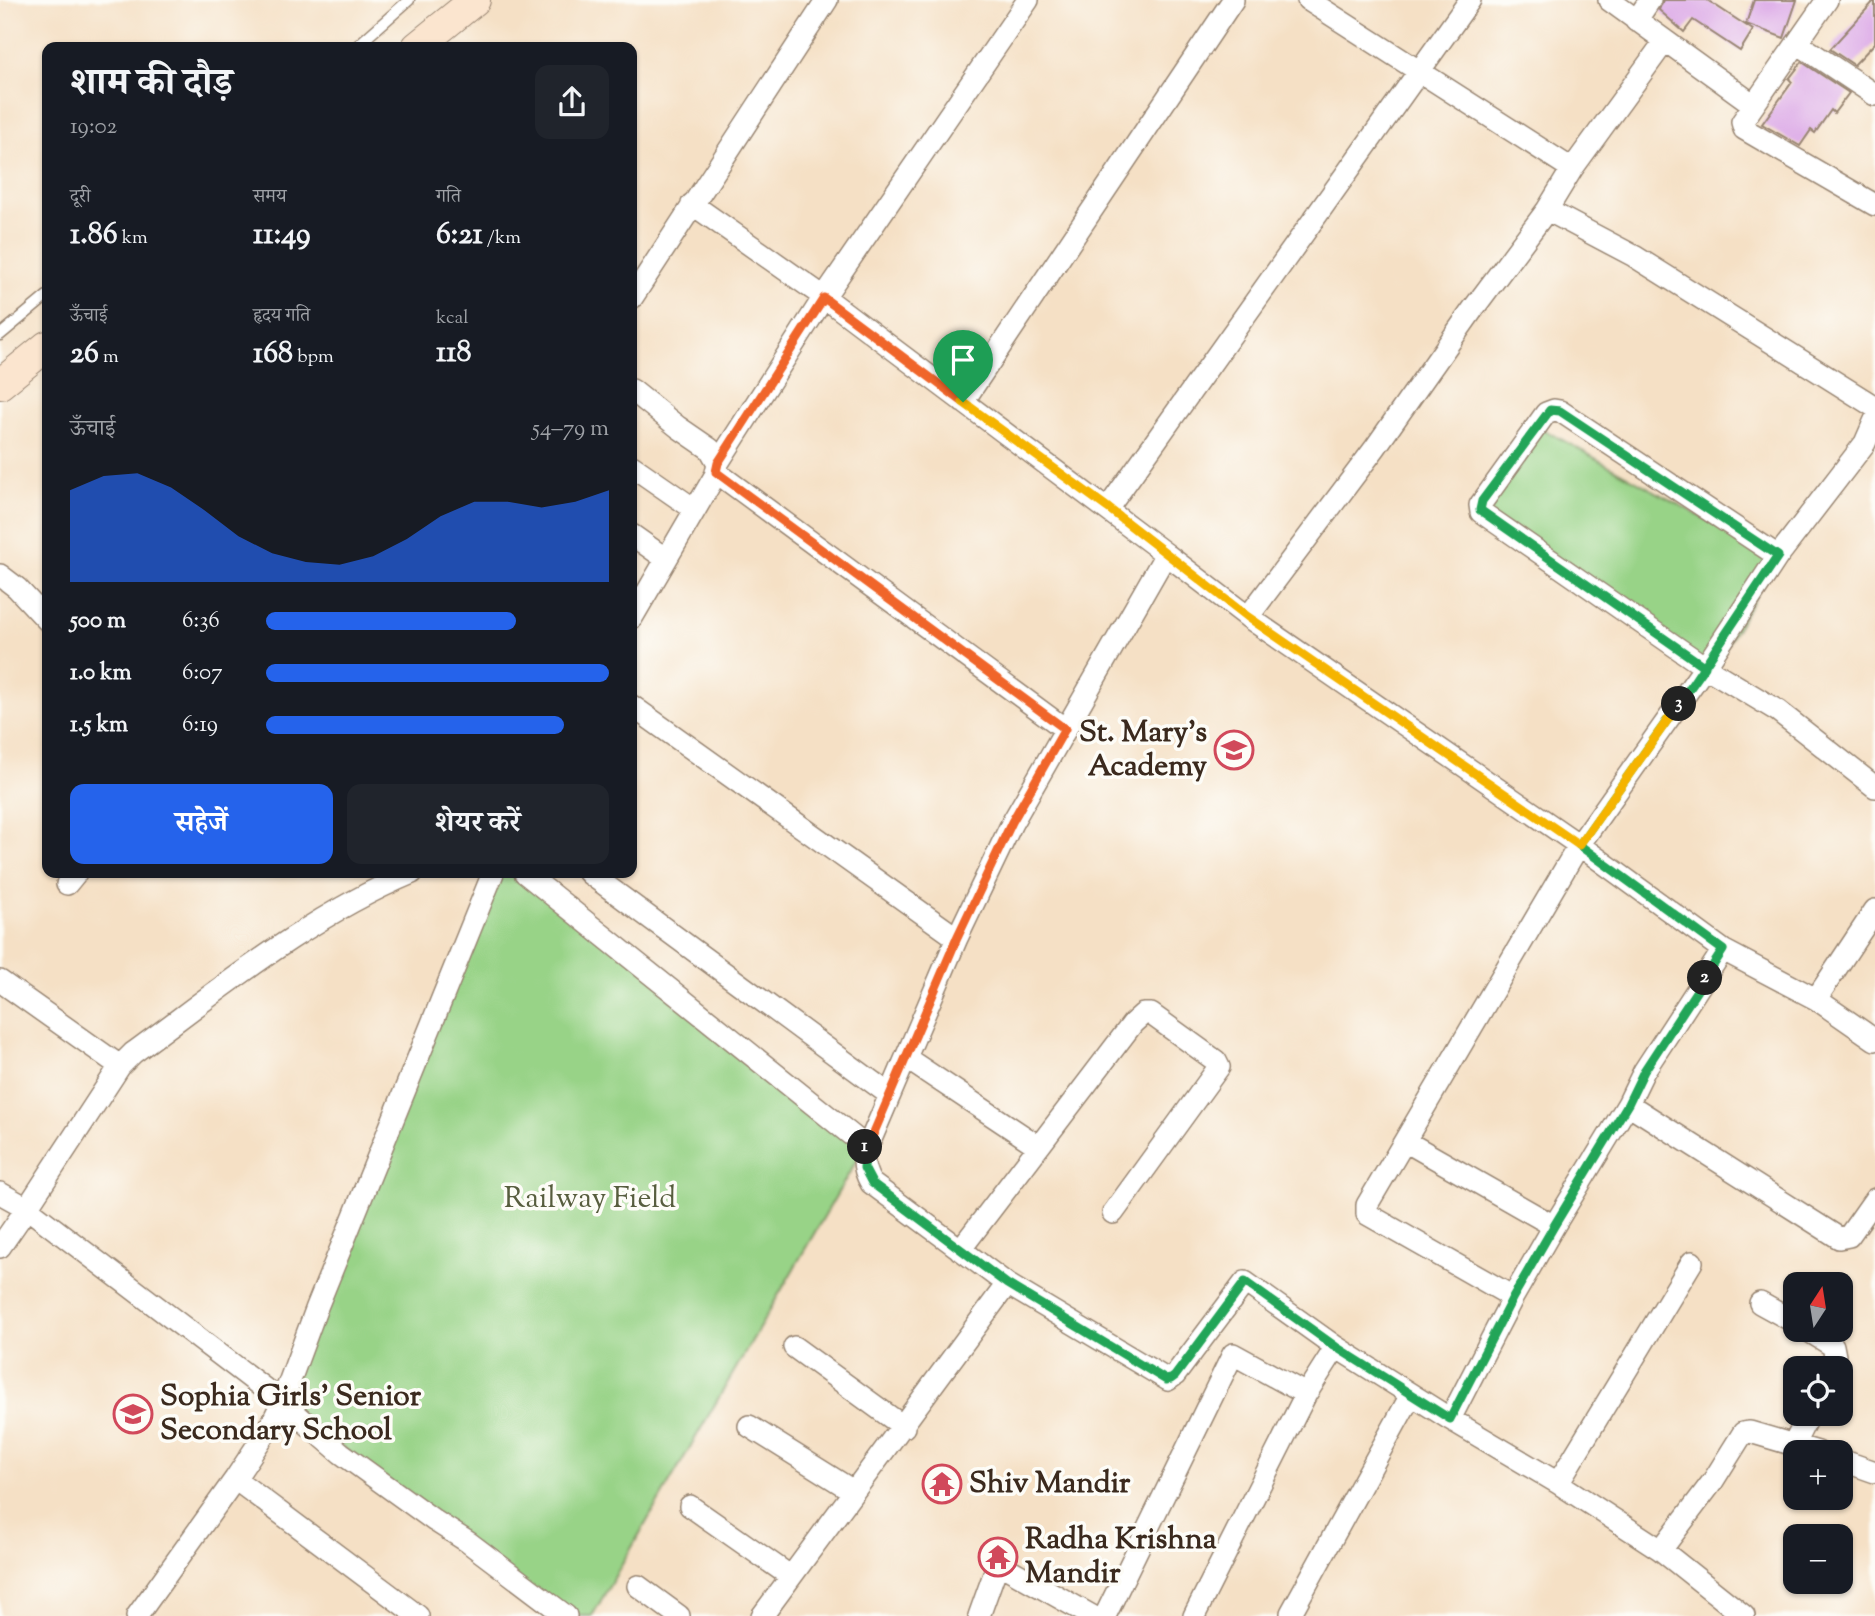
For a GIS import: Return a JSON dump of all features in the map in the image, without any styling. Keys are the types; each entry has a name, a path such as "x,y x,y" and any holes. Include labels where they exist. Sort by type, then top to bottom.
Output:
{"street":[{"path":"423,42 475,0"},
{"path":"637,290 827,0"},
{"path":"637,605 666,559 717,467 824,298 1028,0"},
{"path":"963,402 1233,0"},
{"path":"1308,0 1572,169"},
{"path":"1108,508 1470,0"},
{"path":"1608,0 1754,105"},
{"path":"1636,21 1650,0"},
{"path":"1828,0 1742,122 1744,129 1875,205"},
{"path":"1248,617 1367,459 1665,41"},
{"path":"1797,43 1875,95"},
{"path":"691,204 824,298 1108,508 1248,617 1579,845 1723,950 1816,999 1875,1040"},
{"path":"1547,210 1634,256 1875,407"},
{"path":"0,384 42,350"},
{"path":"637,394 710,449 717,467 1065,729"},
{"path":"1778,556 1560,411 1546,413 1482,501 1481,512 1705,667 1778,711 1875,787"},
{"path":"1513,1297 1367,1214 1367,1205 1579,845 1705,667 1778,556 1865,443 1875,420"},
{"path":"637,469 694,509"},
{"path":"637,539 666,559"},
{"path":"1166,554 1012,822 957,938 872,1137 865,1146 864,1168 872,1183 1007,1284 1168,1380 1175,1376 1245,1282 1336,1347 1558,1483 1661,1550 1744,1616"},
{"path":"0,575 17,588 42,615"},
{"path":"637,710 957,938"},
{"path":"137,1616 272,1423 491,878"},
{"path":"531,878 865,1146"},
{"path":"596,878 890,1095"},
{"path":"0,1247 120,1066 133,1053 271,952 341,907 375,879"},
{"path":"1816,999 1875,910"},
{"path":"1450,1419 1513,1297 1628,1104 1644,1071 1723,950"},
{"path":"0,981 120,1066"},
{"path":"960,1250 1133,1023 1143,1014 1154,1016 1219,1065 1217,1073 1113,1213"},
{"path":"906,1058 1038,1146"},
{"path":"1628,1104 1839,1238 1849,1236 1875,1199"},
{"path":"1405,1141 1554,1226"},
{"path":"0,1194 27,1208 282,1402 341,1453 468,1542 566,1616"},
{"path":"1558,1483 1692,1262"},
{"path":"762,1616 1007,1284"},
{"path":"1760,1303 1783,1316"},
{"path":"1826,1342 1833,1346 1835,1356"},
{"path":"794,1347 904,1427"},
{"path":"1194,1616 1306,1394 1336,1347"},
{"path":"1105,1616 1233,1354 1306,1394"},
{"path":"1291,1613 1411,1395"},
{"path":"749,1426 853,1491"},
{"path":"1661,1550 1713,1481 1743,1433 1750,1432 1783,1441"},
{"path":"1853,1464 1875,1472"},
{"path":"235,1479 418,1616"},
{"path":"690,1506 790,1576"},
{"path":"979,1616 998,1563 1092,1616"},
{"path":"638,1586 679,1616"}],"lane":[{"path":"362,42 409,0"},
{"path":"0,335 42,300"}],"green space":[{"path":"1541,428 1777,559 1707,679 1485,513"},
{"name":"Railway Field","path":"491,878 531,878 865,1146 592,1616 567,1616 282,1402"}],"building":[{"path":"1663,0 1707,0 1753,30 1740,51 1693,20 1684,32 1659,10"},
{"path":"1754,0 1797,0 1784,38 1746,24"},
{"path":"1875,0 1875,43 1854,65 1830,49"},
{"path":"1802,62 1849,93 1834,113 1831,110 1815,133 1811,130 1800,146 1762,124 1792,82 1789,79"}],"place":[{"name":"St. Mary's Academy","path":"1234,750"},
{"name":"Sophia Girls' Senior Secondary School","path":"133,1414"},
{"name":"Shiv Mandir","path":"942,1484"},
{"name":"Radha Krishna Mandir","path":"998,1557"}],"route":[{"path":"963,402 824,298 718,463 716,472 1065,729 1012,822 957,938 872,1137 865,1146 864,1168 867,1176 872,1183 1007,1284 1166,1380 1175,1376 1245,1282 1336,1347 1450,1419 1513,1297 1628,1104 1644,1071 1723,950 1579,845 1621,786 1705,667 1481,512 1480,505 1546,413 1550,410 1560,411 1778,556 1705,667 1579,845 1248,617 1108,508 963,402"}]}
